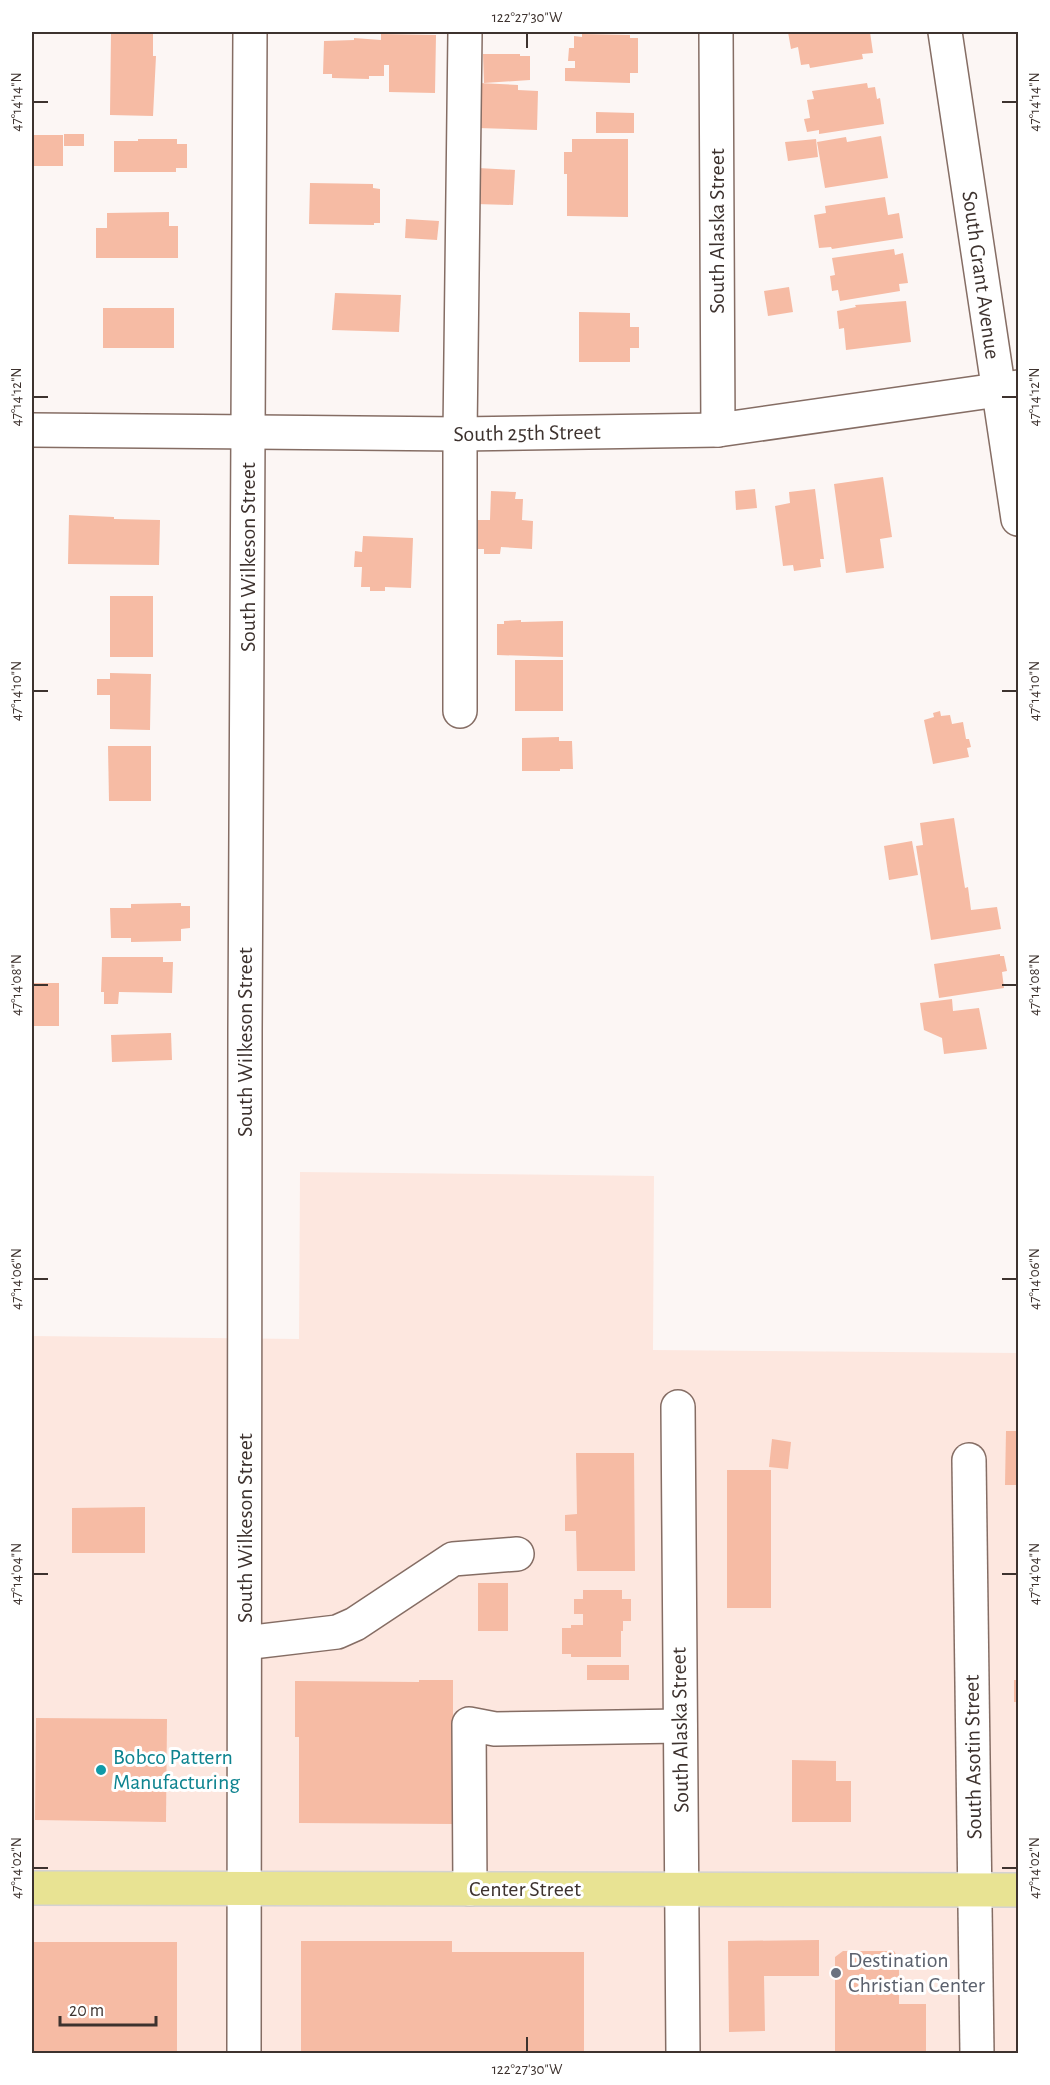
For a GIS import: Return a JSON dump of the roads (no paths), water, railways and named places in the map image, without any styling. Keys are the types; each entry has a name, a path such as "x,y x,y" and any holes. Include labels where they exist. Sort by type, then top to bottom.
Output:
{"main road":[{"name":"Center Street","path":"32,1887 1018,1890"}],"street":[{"name":"South Wilkeson Street","path":"244,2054 245,1030 250,32"},
{"path":"460,711 460,434 465,32"},
{"name":"South Alaska Street","path":"716,32 718,430"},
{"name":"South Grant Avenue","path":"945,32 1008,389 1018,519"},
{"name":"South 25th Street","path":"32,430 460,434 718,430 1008,389"},
{"name":"South Alaska Street","path":"678,1407 683,2054"},
{"name":"South Asotin Street","path":"969,1460 977,2054"},
{"path":"245,1643 337,1632 355,1624 453,1559 517,1554"},
{"path":"470,1888 469,1724 495,1729 680,1726"}],"place":[{"name":"Bobco Pattern Manufacturing","path":"101,1770"},
{"name":"Destination Christian Center","path":"836,1973"}]}
